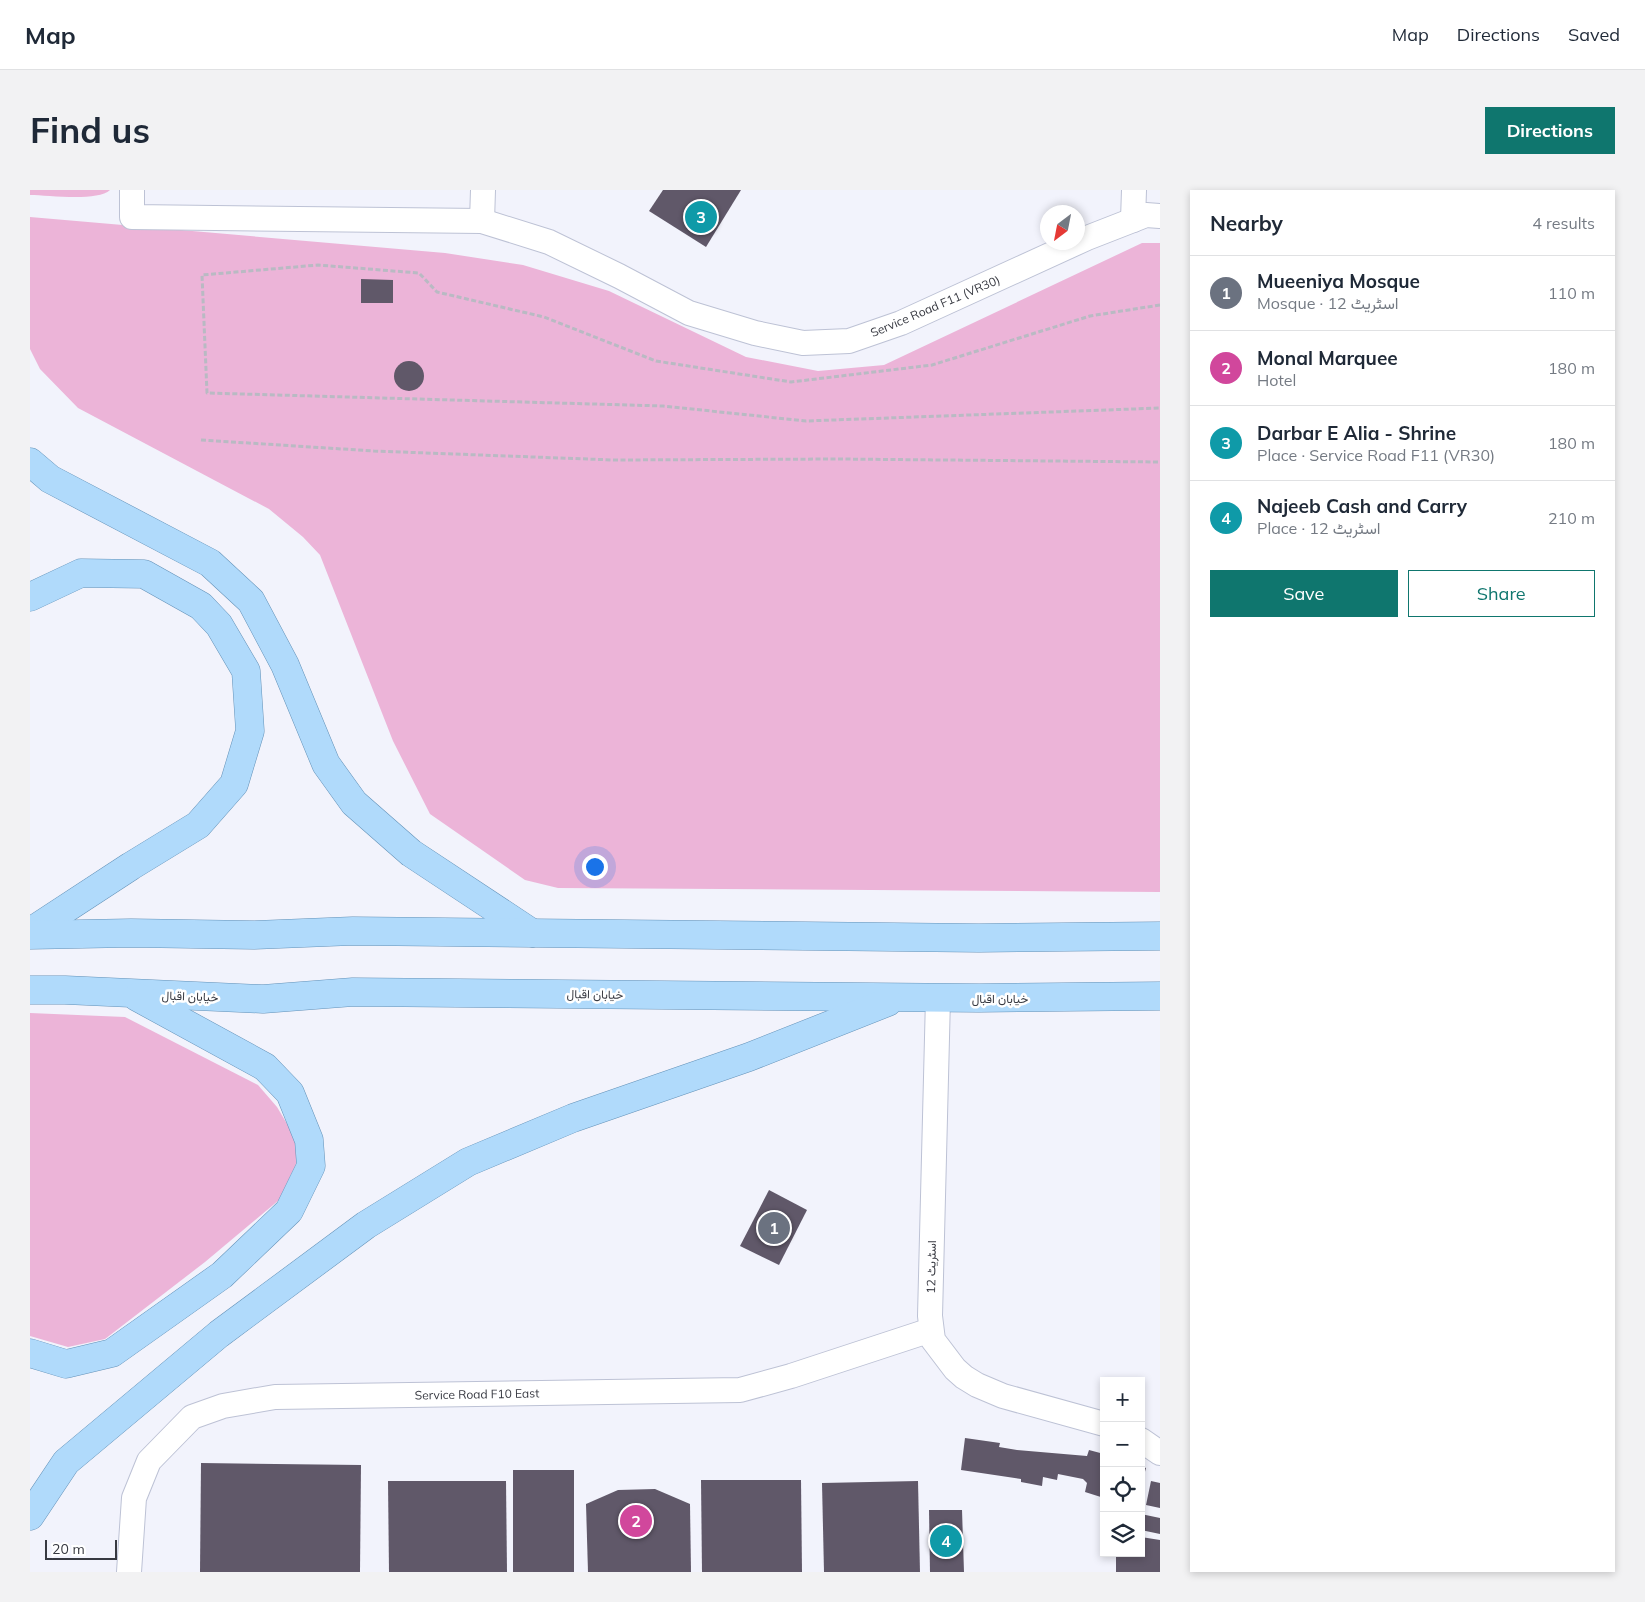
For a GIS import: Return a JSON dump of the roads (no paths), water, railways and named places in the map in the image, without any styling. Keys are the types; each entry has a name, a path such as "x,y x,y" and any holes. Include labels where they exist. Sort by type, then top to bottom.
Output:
{"main road":[{"path":"30,462 50,479 210,563 251,601 285,665 326,764 354,803 411,853 532,933"},
{"path":"30,597 81,573 144,574 201,606 219,625 246,671 250,731 234,784 198,825 131,866 30,933"},
{"path":"30,933 254,935 353,931 979,938 1160,936"},
{"name":"خیابان اقبال","path":"30,990 263,999 353,992 938,998 1160,996"},
{"path":"30,1353 66,1364 112,1353 222,1275 288,1211 311,1166 309,1140 290,1093 265,1067 132,994"},
{"path":"30,1516 66,1462 219,1334 366,1225 468,1162 573,1118 749,1056 902,997"}],"street":[{"name":"Service Road F11 (VR30)","path":"132,190 132,217 482,221 548,242 620,276 689,313 755,333 803,343 849,341 901,323 1087,238 1146,216 1160,216"},
{"path":"482,190 482,221"},
{"path":"1134,190 1134,220"},
{"name":"اسٹریٹ 12","path":"938,998 930,1316 932,1340 964,1377 977,1385 1003,1396 1100,1423"},
{"name":"Service Road F10 East","path":"129,1572 134,1498 149,1461 192,1417 223,1406 275,1397 740,1390 791,1376 931,1330"},
{"path":"1145,1443 1160,1453"}],"place":[{"name":"Darbar E Alia - Shrine","path":"701,217"},
{"name":"Mueeniya Mosque","path":"774,1228"},
{"name":"Monal Marquee","path":"636,1521"},
{"name":"Najeeb Cash and Carry","path":"946,1541"}]}
